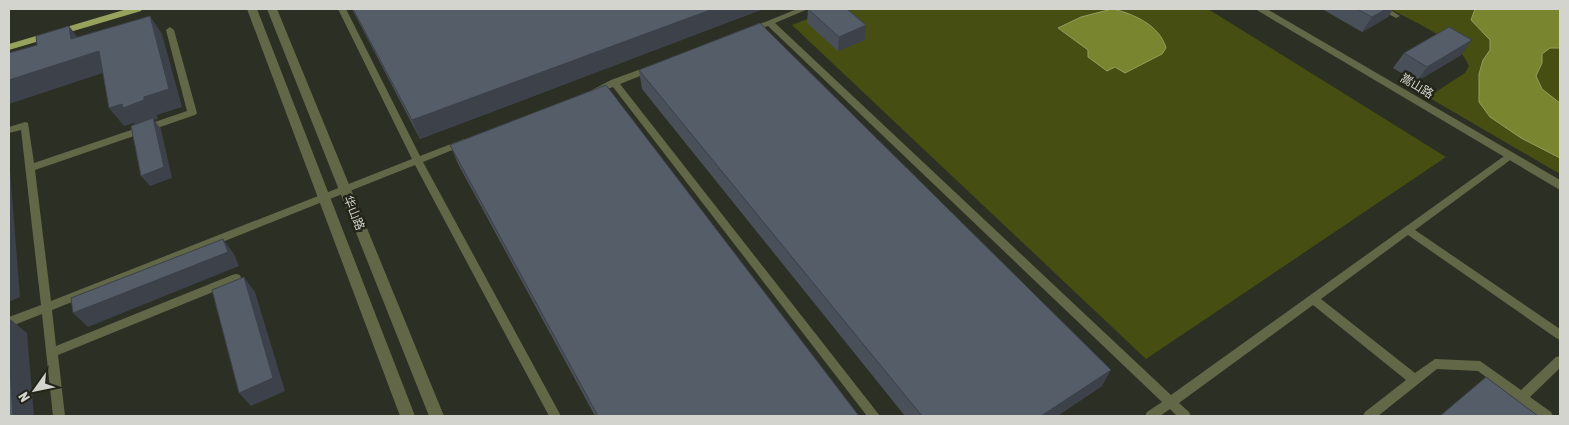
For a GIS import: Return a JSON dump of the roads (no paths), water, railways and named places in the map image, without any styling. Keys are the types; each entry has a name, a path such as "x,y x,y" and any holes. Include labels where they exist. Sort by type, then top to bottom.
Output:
{"main road":[{"path":"9,47 114,12 137,9"}],"street":[{"name":"华山路","path":"252,9 408,416"},
{"name":"华山路","path":"272,9 437,416"},
{"name":"嵩山路","path":"1260,9 1560,186"}],"lane":[{"path":"342,9 418,161 555,416"},
{"path":"742,33 804,9"},
{"path":"1383,9 1396,16"},
{"path":"769,22 1185,416"},
{"path":"30,168 192,113 170,30"},
{"path":"587,93 660,65"},
{"path":"614,82 874,416"},
{"path":"9,130 25,125 59,416"},
{"path":"9,322 472,139"},
{"path":"1151,416 1510,156"},
{"path":"1408,230 1560,335"},
{"path":"51,353 236,278"},
{"path":"1313,299 1415,380"},
{"path":"1522,397 1560,361"},
{"path":"1369,416 1435,364 1480,366 1547,416"}]}
